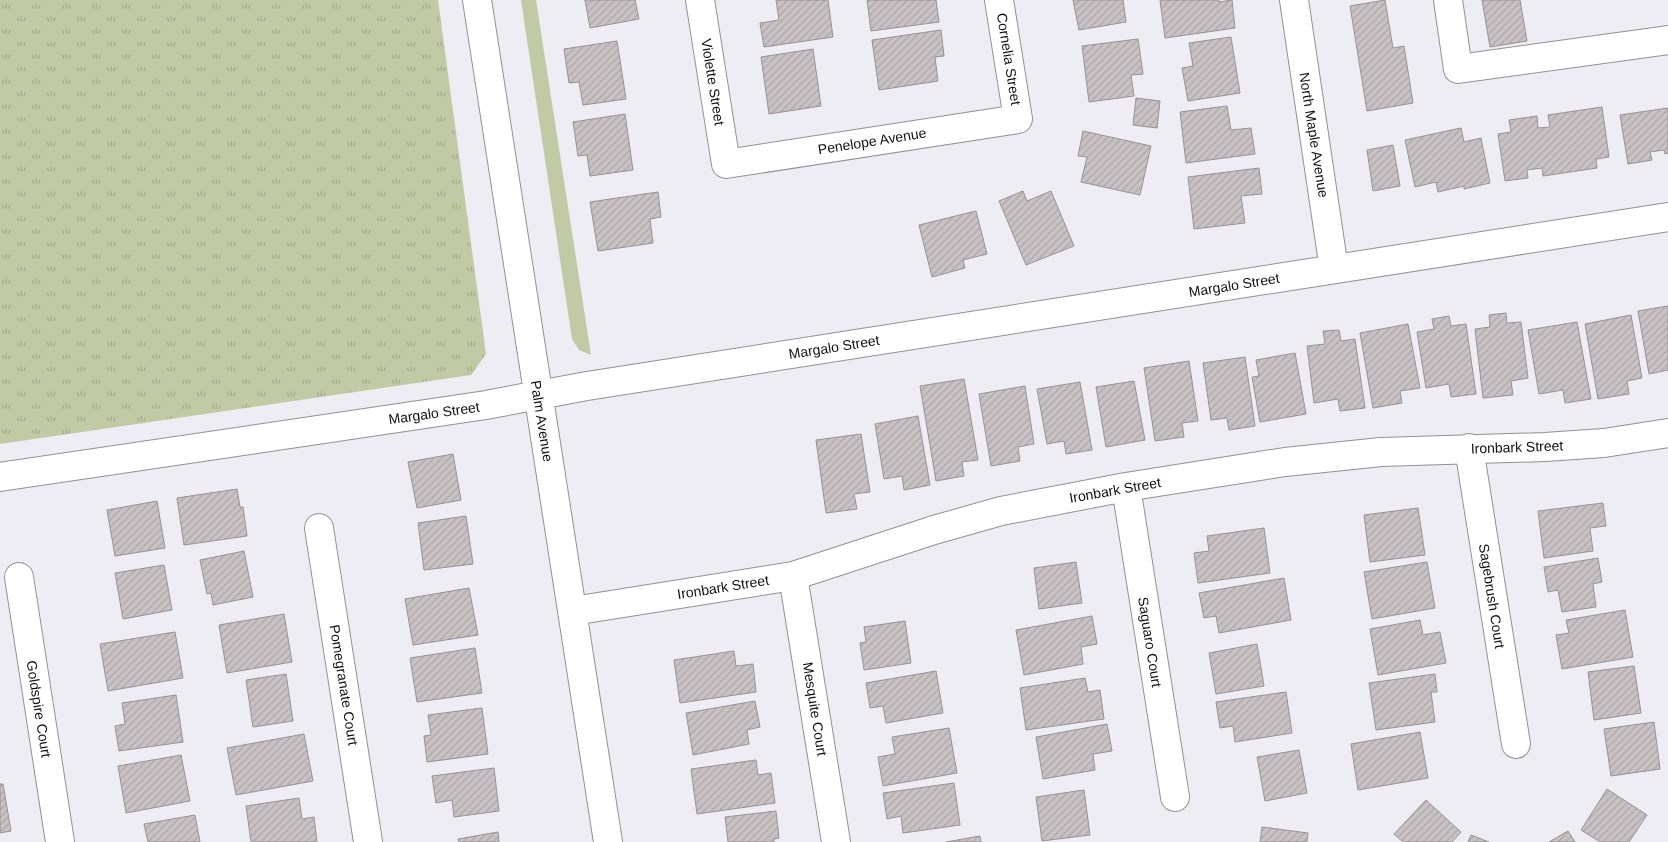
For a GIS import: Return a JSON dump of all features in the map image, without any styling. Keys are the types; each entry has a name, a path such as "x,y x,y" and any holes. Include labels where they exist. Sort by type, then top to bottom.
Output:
{"street":[{"name":"Palm Avenue","path":"476,0 608,842"},
{"name":"Violette Street","path":"700,0 726,164"},
{"name":"Cornelia Street","path":"999,0 1018,119"},
{"name":"North Maple Avenue","path":"1294,0 1334,269"},
{"path":"1448,0 1458,69 1668,40"},
{"name":"Penelope Avenue","path":"726,164 1018,119"},
{"name":"Margalo Street","path":"0,476 476,406 587,386 1668,217"},
{"name":"Ironbark Street","path":"573,610 793,576 934,530 1001,511 1126,487 1286,462 1381,452 1546,447 1604,443 1668,433"},
{"name":"Sagebrush Court","path":"1469,448 1516,744"},
{"name":"Saguaro Court","path":"1126,487 1174,797"},
{"name":"Pomegranate Court","path":"319,528 368,842"},
{"name":"Mesquite Court","path":"793,576 836,842"},
{"name":"Goldspire Court","path":"18,577 60,842"}],"green space":[{"path":"0,0 438,0 486,354 471,375 0,444"},
{"path":"521,0 536,0 591,355 579,350 572,339"}],"building":[{"path":"585,0 635,0 639,19 590,28"},
{"path":"776,0 828,0 833,37 764,47 760,23 779,20"},
{"path":"867,0 936,0 939,22 871,31"},
{"path":"1073,0 1123,0 1126,22 1079,30"},
{"path":"1160,0 1219,0 1219,2 1232,0 1235,28 1165,38"},
{"path":"1385,0 1393,48 1404,46 1413,103 1367,111 1350,6"},
{"path":"1482,0 1520,0 1527,41 1490,47"},
{"path":"941,30 944,56 935,57 938,81 879,90 872,40"},
{"path":"1231,37 1240,93 1188,101 1182,68 1193,66 1189,43"},
{"path":"1138,39 1143,74 1131,75 1134,96 1089,102 1082,46"},
{"path":"617,41 626,99 583,105 579,82 569,83 564,49"},
{"path":"813,49 821,106 769,114 761,57"},
{"path":"1136,98 1160,101 1157,128 1133,125"},
{"path":"1227,106 1231,130 1251,128 1255,154 1186,163 1180,112"},
{"path":"1602,107 1609,157 1596,159 1597,168 1543,176 1542,168 1527,170 1528,178 1505,181 1498,134 1511,132 1509,120 1537,116 1538,128 1550,127 1548,115"},
{"path":"1668,108 1668,153 1665,154 1664,150 1650,152 1652,160 1628,164 1620,115"},
{"path":"625,114 633,170 590,176 587,155 578,156 573,122"},
{"path":"1461,128 1464,142 1481,138 1490,183 1438,192 1436,182 1415,187 1405,140"},
{"path":"1083,131 1151,146 1140,195 1081,182 1087,157 1078,156"},
{"path":"1393,145 1400,186 1373,191 1367,150"},
{"path":"1259,168 1262,194 1241,196 1245,223 1194,229 1188,177"},
{"path":"1023,191 1027,201 1051,191 1074,246 1026,265 999,201"},
{"path":"658,192 661,217 650,219 653,243 598,251 590,202"},
{"path":"976,211 987,254 963,260 965,268 932,277 919,225"},
{"path":"1668,306 1668,370 1649,374 1638,311"},
{"path":"1506,313 1507,323 1521,322 1528,378 1511,381 1513,395 1483,398 1475,329 1490,327 1489,315"},
{"path":"1631,315 1642,378 1627,381 1629,394 1598,399 1585,324"},
{"path":"1449,316 1451,326 1466,324 1476,394 1451,397 1449,384 1426,388 1417,332 1434,329 1432,319"},
{"path":"1577,322 1591,399 1565,403 1563,390 1539,394 1528,330"},
{"path":"1408,324 1420,388 1400,391 1402,403 1373,408 1360,333"},
{"path":"1339,330 1341,341 1355,339 1365,408 1340,411 1338,399 1314,403 1307,346 1325,344 1323,331"},
{"path":"1295,353 1306,414 1260,422 1252,377 1259,376 1256,360"},
{"path":"1245,357 1255,426 1229,430 1227,418 1211,420 1203,363"},
{"path":"1189,361 1198,421 1182,423 1184,437 1155,441 1144,368"},
{"path":"964,379 978,460 962,462 964,476 936,481 920,386"},
{"path":"1134,381 1145,440 1106,447 1096,387"},
{"path":"1080,382 1092,450 1066,454 1064,441 1047,444 1037,389"},
{"path":"1025,386 1034,444 1018,447 1020,461 991,466 979,394"},
{"path":"918,416 930,485 904,490 902,476 884,479 875,424"},
{"path":"861,434 870,492 854,494 857,509 826,513 816,440"},
{"path":"453,454 461,500 417,508 408,462"},
{"path":"237,489 240,507 243,507 247,536 184,545 177,498"},
{"path":"157,501 165,548 115,556 107,510"},
{"path":"1603,503 1606,526 1590,528 1593,551 1544,558 1538,511"},
{"path":"1418,508 1425,555 1370,562 1364,515"},
{"path":"466,516 473,564 424,570 418,523"},
{"path":"1264,528 1270,573 1198,583 1194,553 1209,551 1207,536"},
{"path":"244,551 253,597 213,605 211,593 207,594 200,560"},
{"path":"1598,558 1602,582 1593,584 1596,607 1562,612 1558,590 1548,592 1544,567"},
{"path":"1076,562 1082,603 1039,609 1034,568"},
{"path":"1427,562 1435,608 1372,619 1364,572"},
{"path":"164,565 172,610 123,619 115,573"},
{"path":"1284,578 1291,620 1219,633 1216,616 1204,618 1199,593"},
{"path":"469,588 478,635 413,645 405,599"},
{"path":"1625,610 1633,657 1562,669 1556,635 1569,633 1566,620"},
{"path":"284,614 292,662 227,673 219,625"},
{"path":"1092,616 1097,644 1081,647 1083,664 1024,675 1016,630"},
{"path":"1420,620 1423,635 1440,632 1446,663 1378,675 1370,629"},
{"path":"905,621 911,663 864,670 860,643 866,642 864,627"},
{"path":"175,632 183,678 108,691 100,644"},
{"path":"1257,644 1264,686 1216,694 1209,653"},
{"path":"475,648 482,693 417,702 410,658"},
{"path":"734,651 736,666 753,664 756,692 680,703 674,660"},
{"path":"1634,666 1641,713 1594,720 1588,672"},
{"path":"936,671 943,713 886,723 883,706 870,708 866,683"},
{"path":"286,674 293,721 253,727 246,680"},
{"path":"1435,674 1437,692 1431,692 1435,722 1376,730 1369,683"},
{"path":"1085,678 1088,692 1100,690 1104,719 1026,730 1020,688"},
{"path":"1286,692 1292,733 1235,742 1233,726 1220,728 1216,702"},
{"path":"176,695 183,742 119,751 115,726 125,724 122,703"},
{"path":"755,701 760,727 747,730 749,744 693,755 686,713"},
{"path":"482,708 488,754 427,762 424,736 431,735 428,715"},
{"path":"1654,722 1660,769 1611,776 1604,729"},
{"path":"1107,724 1112,751 1093,754 1095,770 1043,779 1036,737"},
{"path":"949,728 957,773 883,786 878,757 895,754 892,737"},
{"path":"1420,732 1428,778 1358,790 1351,744"},
{"path":"304,734 313,781 236,795 227,748"},
{"path":"1299,750 1307,793 1265,801 1257,757"},
{"path":"181,755 190,801 126,813 118,766"},
{"path":"756,760 758,775 771,773 775,803 697,814 691,769"},
{"path":"494,768 499,811 454,817 452,800 436,803 432,776"},
{"path":"954,783 960,825 903,833 901,816 887,819 883,793"},
{"path":"0,784 3,784 11,831 0,833"},
{"path":"1607,789 1647,815 1629,842 1600,842 1581,830"},
{"path":"1084,790 1090,835 1042,841 1036,797"},
{"path":"299,798 302,819 314,817 317,842 251,842 246,806"},
{"path":"1426,800 1461,832 1452,842 1403,842 1394,834"},
{"path":"776,811 779,838 774,839 774,842 728,842 725,817"},
{"path":"195,815 200,842 148,842 144,824"},
{"path":"1262,827 1308,833 1307,842 1260,842"},
{"path":"1568,831 1575,842 1549,842"},
{"path":"498,832 499,842 459,842 458,839"},
{"path":"1471,835 1489,842 1468,842"},
{"path":"980,836 981,842 946,842"}]}
